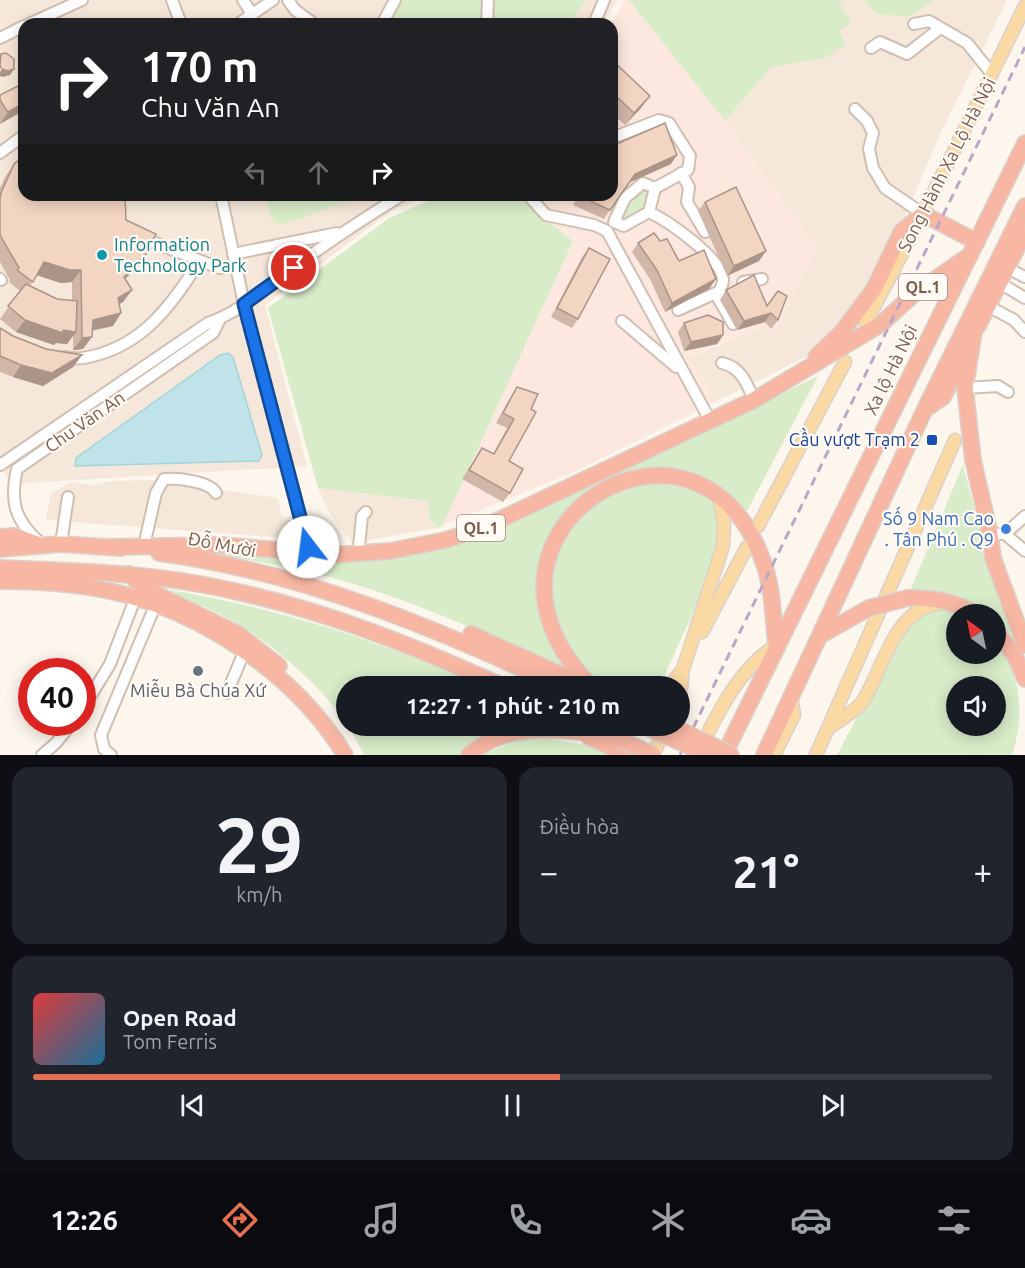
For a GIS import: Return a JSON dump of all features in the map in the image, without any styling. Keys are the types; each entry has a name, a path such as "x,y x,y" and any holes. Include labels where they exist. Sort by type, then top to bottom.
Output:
{"highway":[{"name":"Xa lộ Hà Nội","path":"724,755 776,645 1025,143"},
{"path":"925,409 943,397 973,337 984,303 1025,206"},
{"path":"794,377 842,332 874,289 902,231 923,214 974,249"},
{"path":"764,755 925,409 984,303 999,283 1025,232"},
{"name":"QL.1","path":"112,547 205,545 309,551 390,551 446,540 484,527 754,400 881,324 914,294 974,249"},
{"path":"973,337 965,388 973,460 1025,625"},
{"name":"QL.1","path":"309,551 359,547 444,534 479,521 715,408 735,409"},
{"name":"QL.1","path":"582,676 559,646 546,611 545,584 549,557 565,522 594,495 631,478 656,475 689,480 719,495 742,521 764,564 772,599 776,645"},
{"path":"998,534 993,558 1025,645"},
{"name":"Đỗ Mười","path":"0,537 15,536 43,546 61,544 112,547 216,563 318,588 463,641 538,676"},
{"name":"QL.1","path":"0,549 43,546"},
{"name":"Đỗ Mười","path":"151,546 337,587 478,637 565,676"},
{"path":"0,568 129,574 200,584 278,601 335,618 442,658 480,676"},
{"path":"129,574 144,588 238,634 264,652 321,707 345,737 355,755"},
{"path":"0,581 66,584 107,591 155,606 206,629 244,652 294,693 336,741 345,755"},
{"path":"821,635 869,608 908,598 938,598 955,604"},
{"path":"1006,644 1015,656 1025,679"},
{"path":"690,735 732,755"},
{"path":"469,755 487,742 502,736"},
{"path":"598,736 618,745 653,755"},
{"path":"667,736 708,755"}],"main road":[{"name":"Song Hành Xa Lộ Hà Nội","path":"866,322 923,214 1025,6"},
{"path":"758,526 845,362"},
{"path":"816,755 955,440"},
{"path":"682,676 723,546 724,524 719,495"},
{"path":"678,676 747,547"},
{"path":"829,728 862,702 908,617 931,604 951,602"},
{"name":"Xa lộ Hà Nội","path":"697,755 714,721 757,656 776,645"},
{"path":"774,755 794,715 791,697"},
{"path":"636,755 645,736"},
{"path":"653,755 662,736"}],"street":[{"path":"43,18 82,0"},
{"path":"172,0 179,18"},
{"path":"243,0 252,15"},
{"path":"247,18 273,0"},
{"path":"288,0 295,10 306,18"},
{"path":"386,18 396,0"},
{"path":"487,18 488,0"},
{"path":"597,18 603,8 604,0"},
{"path":"914,24 925,20 968,43 992,74"},
{"path":"871,48 880,42 907,54 939,28"},
{"path":"0,38 18,30"},
{"path":"855,110 867,121 873,133 869,149 873,168 885,188 923,214"},
{"path":"618,136 659,120 669,123 690,156 688,170 655,188 648,212 624,226 614,222 624,198 643,183 655,188"},
{"path":"1,151 18,139"},
{"path":"681,173 689,187 687,202 705,232"},
{"path":"222,201 244,304 309,551"},
{"name":"Chu Văn An","path":"4,462 208,323 220,319 244,304 344,231 392,201"},
{"path":"533,201 546,215 602,227 613,242 706,413"},
{"path":"648,212 666,220 717,264 723,282 718,295 733,324"},
{"path":"613,242 618,225"},
{"name":"Chu Văn An","path":"233,254 344,231"},
{"path":"131,234 219,268 236,266"},
{"path":"48,353 77,358 120,348 157,318 180,292 200,261"},
{"path":"1007,268 1025,277"},
{"path":"678,310 718,295 749,279 762,279"},
{"path":"999,283 1025,298"},
{"path":"984,303 1014,320 1025,332"},
{"name":"Chu Văn An","path":"17,469 213,333 220,319"},
{"path":"622,321 683,373"},
{"path":"722,363 731,365 745,379 754,400"},
{"path":"965,388 998,386 1008,392"},
{"path":"4,462 17,469 12,499 14,511 20,523 43,546"},
{"path":"151,546 156,493 164,479 175,478 208,487 216,493"},
{"path":"61,544 68,497"},
{"path":"359,547 362,516 366,512"},
{"path":"1025,516 998,534 1025,551"},
{"path":"96,687 110,664 135,599"},
{"path":"111,755 104,749 101,735 155,606"},
{"path":"227,693 244,652"},
{"path":"42,755 62,736"}],"shaded area":[{"path":"0,0 618,0 606,18 18,18 18,201 415,201 392,211 265,305 307,466 12,484 0,465"},
{"path":"624,0 629,0 725,121 817,248 776,333 758,328 688,357 717,401 579,470 443,525 573,241 523,201 618,201 618,18 615,18"},
{"path":"838,0 863,0 877,14 909,17 935,0 1007,0 940,134 884,266 824,348 717,401 688,358 759,328 817,248 725,121 771,67 825,58 846,43 838,31"},
{"path":"153,480 203,484 222,490 278,498 282,516 297,525 300,539 46,520 50,494 71,482 92,485 112,481"},
{"path":"318,488 429,501 430,520 438,528 352,543 328,511"}],"green space":[{"path":"403,0 484,0 482,18 394,18 395,11"},
{"path":"495,0 586,0 573,18 493,18"},
{"path":"629,0 838,0 851,22 839,31 846,44 825,58 771,67 725,121"},
{"path":"863,0 935,0 909,17 877,14"},
{"path":"643,185 653,188 648,211 619,224 626,199"},
{"path":"266,201 347,201 284,224 274,223"},
{"path":"428,201 523,201 573,241 443,525 438,528 430,520 428,501 318,488 268,308 389,218"},
{"path":"818,376 747,511 713,484 675,472 638,472 602,483 572,505 550,535 538,572 542,622 567,672 479,631 360,586 314,573 212,554 212,552 401,555 721,423"},
{"path":"963,465 984,545 1003,604 969,604 946,594 910,591"},
{"path":"654,483 692,489 713,501 720,539 704,589 664,676 592,676 580,661 557,624 552,597 553,573 559,550 571,530 586,513 606,499 628,489"},
{"path":"164,589 288,616 367,640 459,676 336,676 336,709 286,659 258,637 204,607"},
{"path":"946,608 946,664 1006,664 1006,657 1016,682 1020,711 1012,755 837,755 911,616"},
{"path":"1006,612 1018,649 1006,630"},
{"path":"354,736 502,736 462,755 364,755"},
{"path":"550,739 587,745 615,755 483,755 517,740"}],"water":[{"path":"228,353 233,357 262,455 259,461 75,466 76,458 220,355"}],"building":[{"path":"6,53 14,59 14,69 8,71 2,69 0,65 1,54"},
{"path":"618,66 650,96 634,113 618,98"},
{"path":"18,86 18,106 8,112 0,100 0,95"},
{"path":"665,123 677,155 635,174 618,198 618,143"},
{"name":"Information Technology Park","path":"18,161 18,201 125,201 126,220 156,234 146,254 124,277 132,290 118,298 121,313 93,320 92,337 82,338 81,270 70,270 44,262 33,282 17,270 19,268 0,235 1,193 14,164"},
{"path":"736,187 766,251 734,266 705,202"},
{"path":"590,201 616,201 610,210"},
{"path":"654,233 660,241 667,239 679,261 704,250 716,279 672,303 657,270 638,243"},
{"path":"589,248 610,259 578,319 557,308"},
{"path":"754,275 767,306 778,291 787,296 778,320 771,313 744,321 726,290"},
{"path":"26,284 57,299 77,301 76,332 63,330 63,333 25,320 8,306"},
{"path":"708,315 723,322 723,335 691,342 684,323"},
{"path":"0,328 13,336 46,349 82,355 52,373 21,365 0,356"},
{"path":"517,387 538,394 531,409 536,412 509,461 523,469 510,493 469,470 482,448 494,454 514,419 503,413"}],"railway":[{"path":"680,755 1025,47"}],"place":[{"name":"Information Technology Park","path":"102,255"},
{"name":"Cầu vượt Trạm 2","path":"932,440"},
{"name":"Số 9 Nam Cao . Tân Phú . Q9","path":"1006,529"},
{"name":"Miễu Bà Chúa Xứ","path":"198,671"}],"route":[{"path":"294,268 244,304 308,547"}]}
